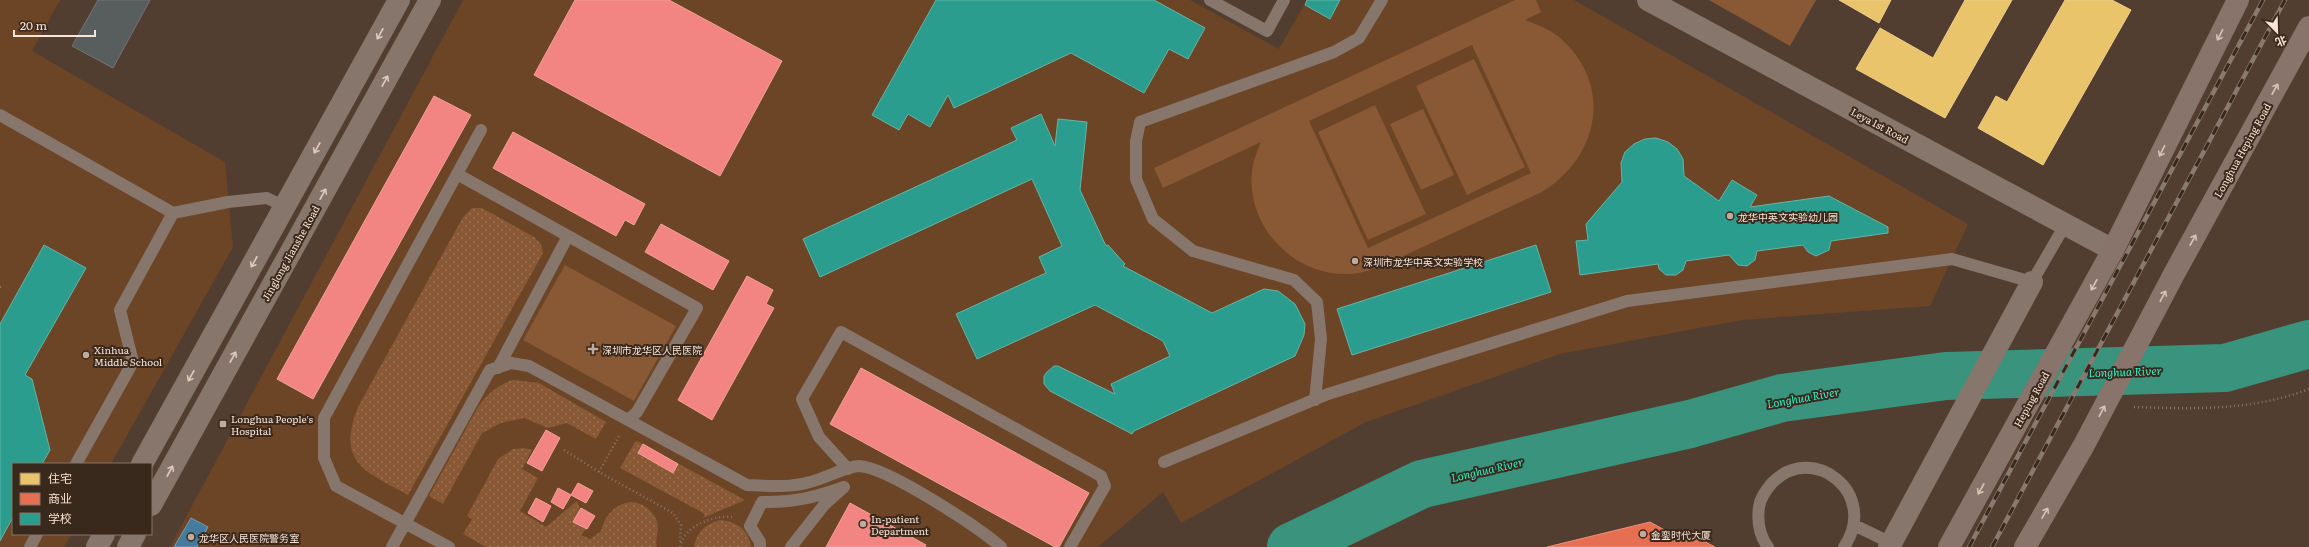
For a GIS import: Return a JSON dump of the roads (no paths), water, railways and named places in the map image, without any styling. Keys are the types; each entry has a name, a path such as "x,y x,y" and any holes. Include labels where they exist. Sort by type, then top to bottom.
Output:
{"main road":[{"path":"143,463 399,0"},
{"name":"Jinglong Jianshe Road","path":"152,503 430,0"},
{"name":"Leya 1st Road","path":"1648,0 2113,250"},
{"path":"2113,250 2238,0"},
{"name":"Longhua Heping Road","path":"2025,547 2084,445 2174,274 2309,27"},
{"name":"Heping Road","path":"1949,547 2113,250"},
{"path":"1890,545 2032,282"},
{"path":"97,547 103,535"},
{"path":"128,547 134,535"}],"lane":[{"path":"1210,0 1267,31 1284,0"},
{"path":"1315,400 1321,339 1317,302 1294,280 1193,251 1153,219 1136,179 1136,141 1140,122 1334,52 1359,38 1382,0"},
{"path":"0,115 173,213 228,202 266,198 284,206"},
{"path":"449,547 336,486 324,458 324,418 481,130"},
{"path":"457,174 697,308 637,412 628,420"},
{"path":"77,463 133,362 120,310 173,213"},
{"path":"1164,462 1315,400 1627,301 1952,259 2032,282 2065,225"},
{"path":"498,368 568,236"},
{"path":"848,469 819,437 802,399 841,332 1101,476 1105,486 1070,547"},
{"path":"392,547 490,370 511,363 529,366 747,485 780,486 809,482 859,466 885,473 984,532 1001,547"},
{"path":"1768,547 1759,529 1757,516 1760,502 1767,489 1777,478 1790,471 1805,468 1820,470 1833,476 1844,486 1852,499 1855,512 1854,525 1850,538 1844,547"},
{"path":"760,547 760,542 750,526 762,502 781,503 813,498 844,487 824,505 791,547"},
{"path":"1854,525 1890,545"},
{"path":"30,547 36,535"}],"waterway":[{"name":"Longhua River","path":"1291,547 1422,484 1690,424 1782,398 1946,376 2225,368 2309,344"}],"railway":[{"path":"1969,547 2263,0"},
{"path":"1992,547 2285,0"}],"place":[{"name":"龙华中英文实验幼儿园","path":"1730,216"},
{"name":"深圳市龙华中英文实验学校","path":"1355,261"},
{"name":"深圳市龙华区人民医院","path":"593,349"},
{"name":"Xinhua Middle School","path":"86,355"},
{"name":"Longhua People's Hospital","path":"223,424"},
{"name":"In-patient Department","path":"863,524"},
{"name":"金銮时代大厦","path":"1643,534"},
{"name":"龙华区人民医院警务室","path":"191,537"}]}
